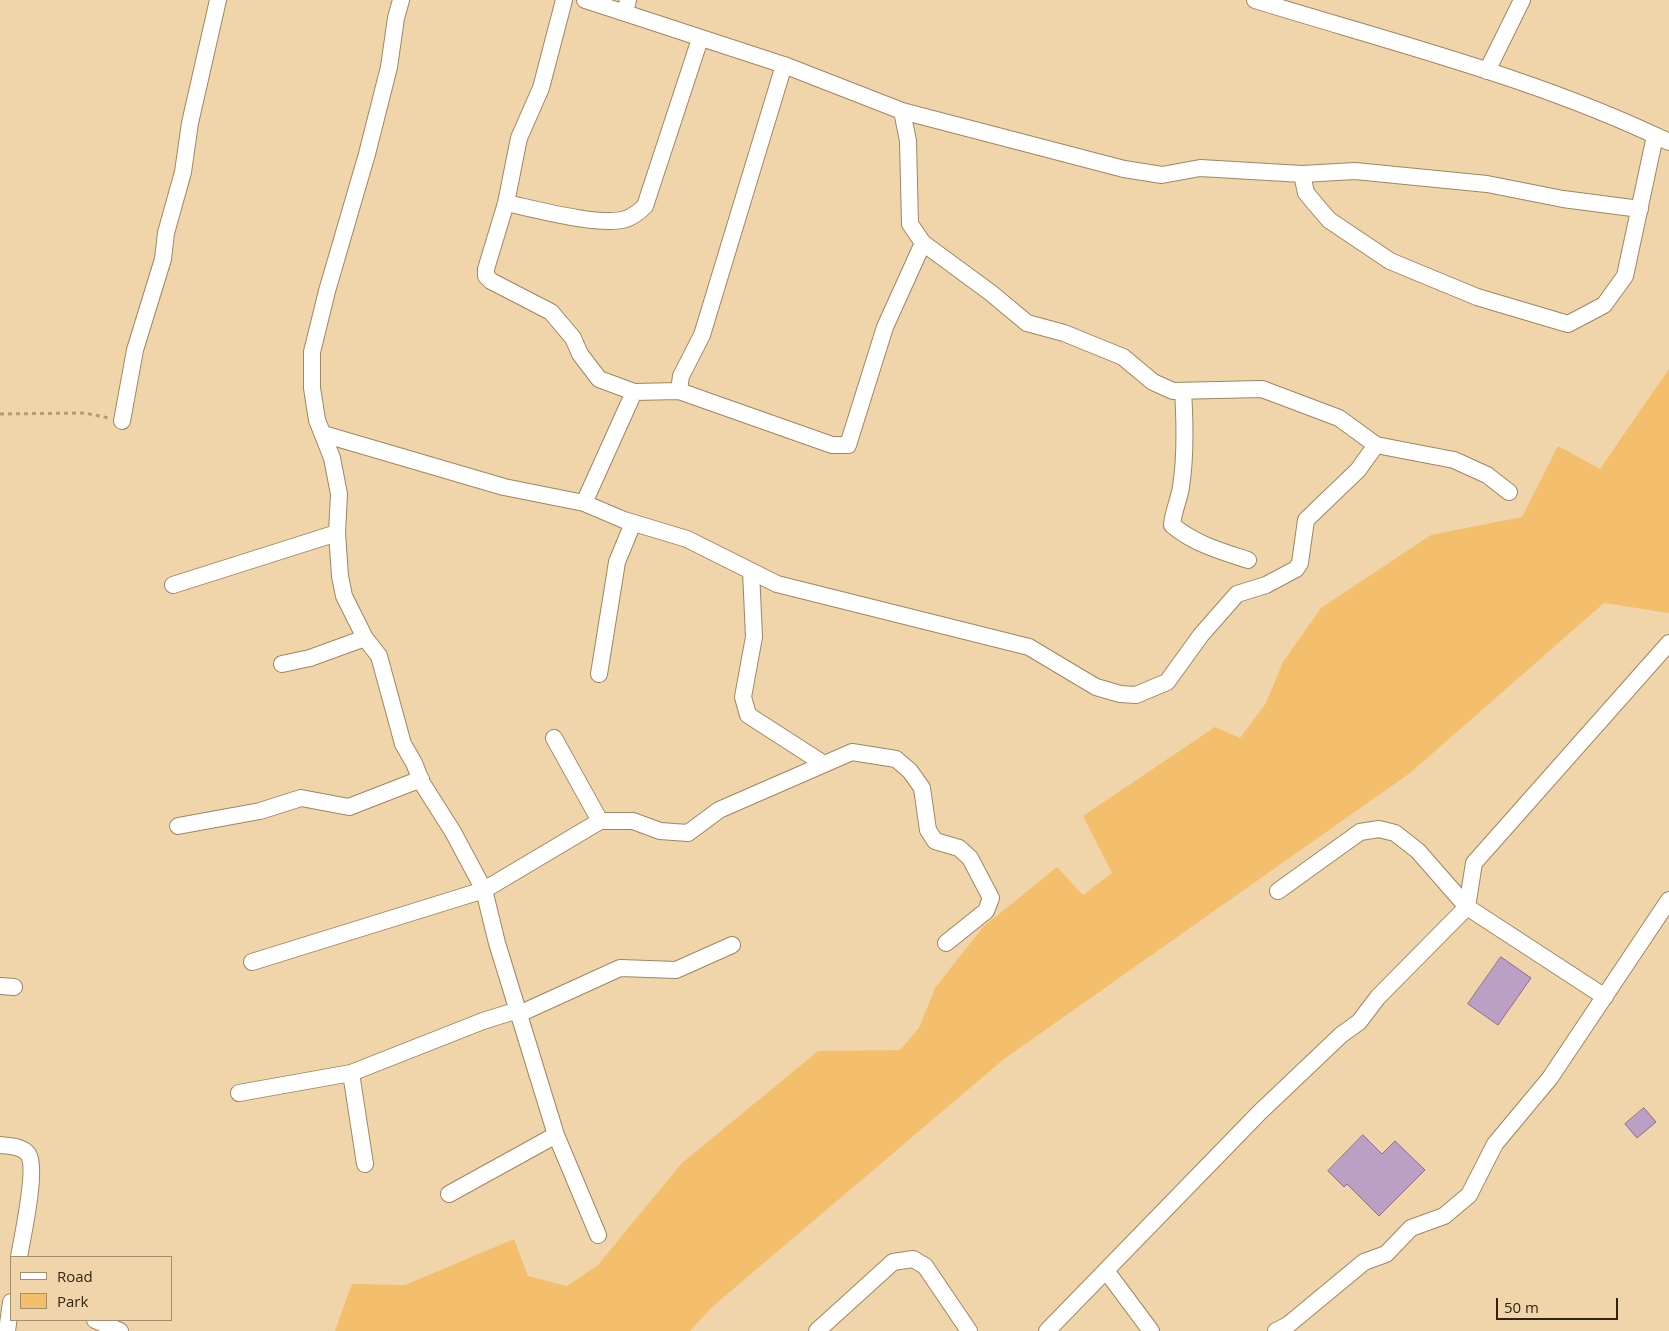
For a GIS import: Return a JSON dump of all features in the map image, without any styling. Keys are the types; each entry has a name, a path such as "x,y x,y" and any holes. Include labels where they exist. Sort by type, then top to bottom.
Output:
{"street":[{"path":"122,421 135,350 163,259 166,233 183,172 190,123 218,0"},
{"path":"401,0 396,18 389,67 312,352 312,388 317,420 332,458 339,494 337,533 340,576 344,596 365,638 379,656 402,744 484,890 556,1135 598,1235"},
{"path":"564,0 541,88 519,138 506,203 486,269 486,276 491,281 551,312 573,338 580,354 599,379 634,392 679,391 832,445 848,445 885,327 924,243"},
{"path":"585,0 627,7 700,38 784,65 902,111 1124,169 1162,175 1200,168 1302,174 1355,171 1487,184 1563,199 1640,209"},
{"path":"1255,0 1487,72 1621,119 1662,139 1640,209 1626,276 1604,305 1568,324 1476,297 1390,261 1329,220 1306,192 1302,174"},
{"path":"1487,72 1522,0"},
{"path":"506,203 602,221 625,219 642,210 645,206 700,38"},
{"path":"679,391 682,376 702,335 784,65"},
{"path":"902,111 908,141 910,224 924,243 991,293 1027,323 1064,333 1123,356 1153,382 1173,391 1262,389 1339,418 1376,445 1401,448 1454,460 1487,475 1510,492"},
{"path":"1183,390 1186,433 1181,490 1172,514 1172,525 1186,537 1248,560"},
{"path":"584,502 634,392"},
{"path":"322,434 504,488 584,502 634,523 687,539 777,584 1029,647 1096,687 1120,694 1136,695 1167,682 1229,600 1237,594 1266,585 1296,569 1300,563 1306,520 1358,470 1376,445"},
{"path":"599,674 617,562 634,523"},
{"path":"173,585 337,533"},
{"path":"751,571 754,636 743,697 748,715 824,764"},
{"path":"282,664 310,658 365,638"},
{"path":"1047,1331 1107,1272 1260,1112 1341,1035 1359,1022 1378,997 1467,907 1474,863 1669,643"},
{"path":"554,738 600,821"},
{"path":"252,962 484,890 600,821 633,821 660,831 688,833 719,810 852,752 896,759 910,771 922,788 928,830 935,841 959,848 970,858 991,898 986,911 946,943"},
{"path":"178,826 260,811 301,798 349,807 421,779"},
{"path":"1278,891 1360,832 1379,829 1395,834 1418,851 1467,907 1605,997"},
{"path":"1286,1329 1364,1262 1386,1254 1411,1228 1444,1216 1470,1195 1495,1144 1550,1078 1669,900"},
{"path":"239,1092 351,1072 483,1020 519,1012 620,968 676,970 732,945"},
{"path":"351,1072 365,1164"},
{"path":"449,1194 556,1135"},
{"path":"0,1145 20,1148 27,1152 32,1160 32,1179 19,1256"},
{"path":"817,1331 894,1262 913,1259 925,1266 969,1331"},
{"path":"1107,1272 1151,1331"},
{"path":"6,1331 10,1308"},
{"path":"97,1321 120,1331"}],"path":[{"path":"0,414 85,413 122,421"}],"green space":[{"path":"1669,369 1669,613 1604,603 1410,773 1004,1059 712,1307 690,1331 335,1331 352,1284 405,1285 514,1239 528,1276 567,1286 598,1265 681,1164 818,1051 900,1050 919,1028 935,988 983,927 1057,867 1083,895 1112,873 1083,816 1215,727 1240,738 1266,703 1283,662 1321,608 1431,535 1522,517 1558,446 1600,469"}],"building":[{"path":"1501,957 1531,978 1498,1025 1468,1004"},
{"path":"1644,1108 1656,1122 1637,1138 1625,1124"},
{"path":"1363,1135 1382,1154 1395,1141 1425,1170 1379,1216 1347,1184 1344,1187 1328,1171"}]}
